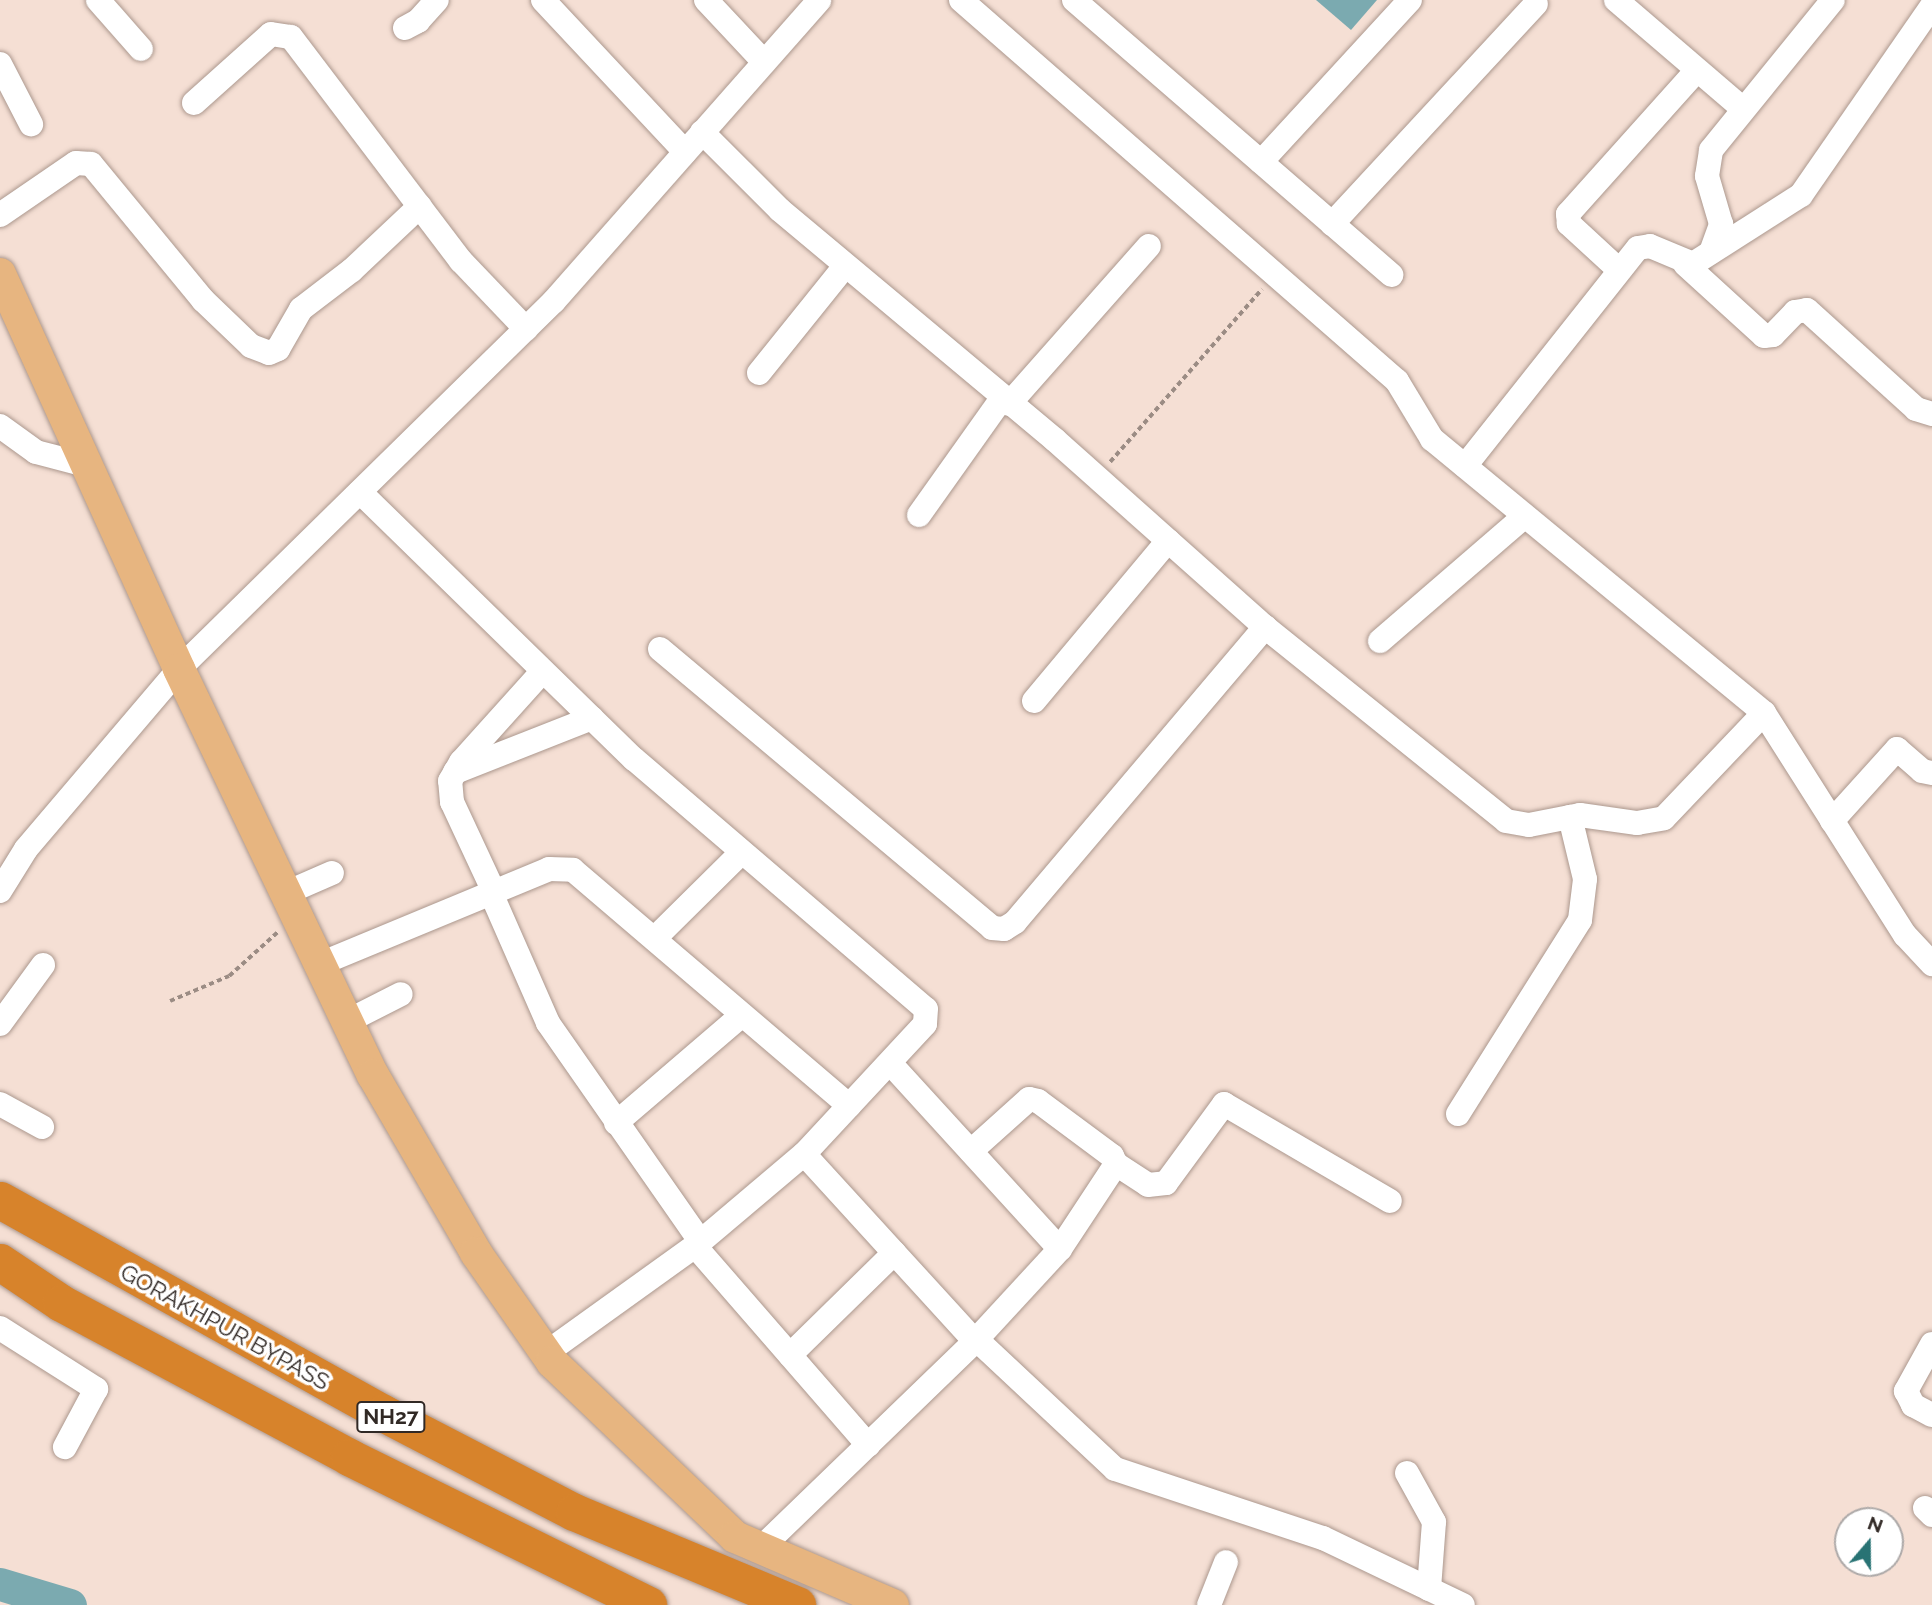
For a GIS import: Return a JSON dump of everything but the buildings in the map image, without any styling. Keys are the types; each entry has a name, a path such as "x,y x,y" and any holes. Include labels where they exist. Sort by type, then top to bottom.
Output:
{"highway":[{"name":"GORAKHPUR BYPASS","path":"0,1200 371,1406 562,1506 797,1605"},
{"name":"NH27","path":"0,1262 61,1303 349,1457 648,1605"}],"main road":[{"path":"0,274 179,670 373,1075 476,1253 546,1353 735,1537 894,1605"}],"street":[{"path":"98,0 141,49"},
{"path":"405,28 437,0"},
{"path":"542,0 685,152"},
{"path":"706,0 764,62"},
{"path":"0,891 26,849 179,670 526,329 819,0"},
{"path":"961,0 1397,381 1432,439 1764,713 1905,935 1932,964"},
{"path":"1074,0 1392,275"},
{"path":"1261,162 1410,0"},
{"path":"1616,0 1743,108"},
{"path":"1711,252 1721,217 1709,187 1708,163 1717,139 1833,0"},
{"path":"1332,224 1536,4"},
{"path":"1685,264 1711,252 1801,194 1932,6"},
{"path":"194,103 271,34 291,37 461,261 526,329"},
{"path":"0,64 31,124"},
{"path":"1618,268 1569,224 1568,214 1697,70"},
{"path":"702,132 845,266 1097,476 1265,627 1506,821 1529,825 1590,815 1637,823 1664,818 1764,713"},
{"path":"0,215 76,163 91,164 203,300 251,346 269,353 278,349 301,309 352,270 420,206"},
{"path":"919,515 1005,401 1149,246"},
{"path":"1465,466 1618,268 1638,248 1650,246 1685,264 1764,336 1773,335 1795,312 1807,310 1916,409 1932,414"},
{"path":"758,373 845,266"},
{"path":"0,426 36,452 86,464"},
{"path":"359,492 592,718 742,852 926,1009 925,1024 804,1154 697,1244 546,1353"},
{"path":"1380,641 1525,516"},
{"path":"1034,701 1168,541"},
{"path":"660,649 992,928 1004,929 1016,922 1265,627"},
{"path":"543,671 454,772 452,802 548,1023 697,1244 868,1445"},
{"path":"454,772 592,718"},
{"path":"1832,821 1897,749 1931,775"},
{"path":"1458,1114 1580,920 1586,902 1585,879 1570,817"},
{"path":"655,938 742,852"},
{"path":"320,964 549,869 573,870 849,1106"},
{"path":"292,904 332,873"},
{"path":"0,1024 43,965"},
{"path":"348,1021 401,994"},
{"path":"615,1123 741,1016"},
{"path":"890,1063 1060,1249"},
{"path":"971,1151 1029,1100 1038,1101 1112,1156 1116,1164 1149,1185 1166,1183 1224,1104 1390,1201"},
{"path":"0,1104 42,1127"},
{"path":"804,1154 975,1340 1115,1469 1323,1538 1462,1605"},
{"path":"761,1548 975,1340 1060,1249 1116,1164"},
{"path":"790,1355 894,1253"},
{"path":"0,1328 96,1389 65,1447"},
{"path":"1932,1344 1906,1391 1913,1405 1932,1415"},
{"path":"1407,1473 1434,1522 1429,1589"},
{"path":"1209,1605 1226,1562"}],"path":[{"path":"1097,476 1274,274"},
{"path":"170,1001 229,976 292,904"}],"water":[{"path":"1316,0 1377,0 1351,30"}],"waterway":[{"path":"0,1584 70,1605"}]}
